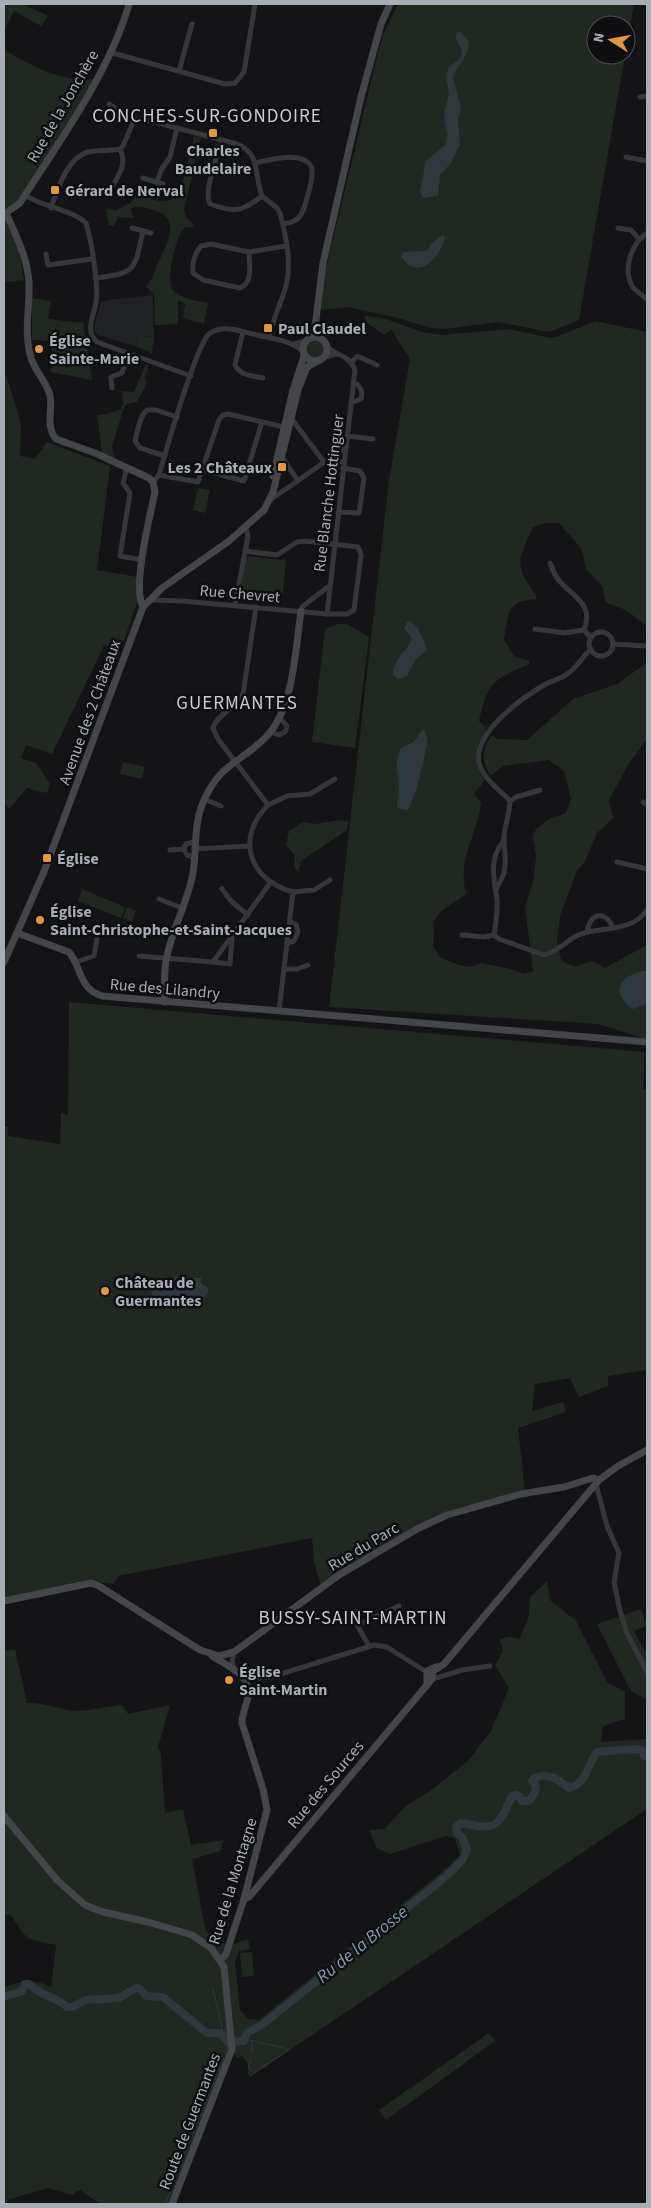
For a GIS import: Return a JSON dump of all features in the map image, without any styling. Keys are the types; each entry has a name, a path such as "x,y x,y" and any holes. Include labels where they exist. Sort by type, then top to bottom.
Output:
{"street":[{"name":"Rue de la Jonchère","path":"5,213 13,210 25,195 87,95 125,20 129,4"},
{"path":"109,52 230,85 239,80 244,72 255,4"},
{"path":"304,354 307,339 315,321 323,262 361,97 381,24 390,4"},
{"path":"179,72 192,24"},
{"path":"640,96 647,96"},
{"path":"110,104 134,120 143,119 222,140 247,149 255,163 262,196 277,208 283,224 286,246 288,274 286,287 274,315 268,338"},
{"path":"51,208 56,191 77,158 89,152 120,149 134,120"},
{"path":"157,182 161,170 170,157 177,128"},
{"path":"222,140 208,191 210,204 230,211 239,210 262,196"},
{"path":"112,187 122,168 123,156 120,149"},
{"path":"626,157 647,161"},
{"path":"255,163 297,158 306,161 311,168 312,176 302,213 297,220 283,224"},
{"path":"143,178 164,184"},
{"path":"25,195 51,208 75,216 86,223 97,299 90,327 92,336 97,342 191,376"},
{"path":"5,213 21,244 25,260 29,280 28,345 32,364 45,382 50,397 52,434 56,439 127,467 153,482 155,492 142,560 139,598 143,607"},
{"path":"132,228 151,233"},
{"path":"618,228 631,230 638,239"},
{"path":"95,278 122,275 131,270 136,262 143,231"},
{"path":"647,233 638,239 628,261 629,274 633,286 647,299"},
{"path":"249,252 249,277 244,286 236,288 203,280 193,273 194,258 201,246 211,244 249,252 286,246"},
{"path":"46,254 48,265 92,260"},
{"path":"315,321 319,335 327,347 352,362 357,356 377,365"},
{"path":"153,482 159,475 204,339 209,333 225,329 293,344 310,360 318,361 325,356 338,354"},
{"path":"243,332 237,358 237,369 242,373 263,378"},
{"path":"293,344 307,339 322,339"},
{"path":"325,356 327,347"},
{"path":"112,388 111,377 122,373 129,353"},
{"name":"Avenue des 2 Châteaux","path":"4,962 6,949 17,934 43,874 143,607 162,588 246,528 270,500 284,427 304,354"},
{"name":"Avenue des 2 Châteaux","path":"258,516 268,494 304,375 308,367 318,361"},
{"name":"Rue Blanche Hottinguer","path":"327,614 354,382 355,370 352,362"},
{"name":"Rue Blanche Hottinguer","path":"351,403 361,399 362,393 361,388 354,382"},
{"path":"165,456 140,448 135,441 136,435 143,415 147,410 156,410 177,417"},
{"path":"159,475 198,482 222,415 228,414 284,427"},
{"path":"291,418 326,461 360,471 364,478 359,513 338,512"},
{"path":"203,470 244,481 262,422"},
{"path":"347,436 373,439"},
{"path":"270,500 346,447"},
{"path":"279,459 298,480"},
{"path":"127,467 123,482 130,493 120,556 142,560"},
{"path":"235,605 248,536 246,528"},
{"path":"245,552 277,555 297,542 334,544"},
{"name":"Rue Chevret","path":"150,600 347,614 354,610 361,555 358,548 334,544"},
{"path":"550,563 558,579 582,603 587,616 584,630"},
{"name":"Rue Blanche Hottinguer","path":"301,611 302,607 329,586"},
{"path":"256,607 242,694 236,705 216,720 213,728 218,739 268,805"},
{"path":"165,1002 166,958 193,872 198,817 204,798 217,778 234,760 262,741 271,732 280,718 287,699 301,611"},
{"path":"535,629 565,633 584,630"},
{"path":"494,935 497,910 496,889 493,883 493,861 504,840 510,815 510,801 483,772 478,759 483,741 511,709 542,687 566,675 591,650 591,638 584,630"},
{"path":"591,638 598,633 607,634 613,644"},
{"path":"613,644 647,646"},
{"path":"591,650 594,653 604,655 608,653 613,644"},
{"path":"271,732 279,735 285,732 287,726 280,718"},
{"path":"330,880 314,890 293,892 270,883 256,868 250,846 255,822 268,805 287,796 310,794 335,779"},
{"path":"510,801 516,797 540,790"},
{"path":"204,798 221,806"},
{"path":"496,889 502,880 506,863 504,840"},
{"path":"184,849 186,844 194,849 250,846"},
{"path":"184,849 187,855 194,849"},
{"path":"170,850 184,849"},
{"path":"617,862 647,869"},
{"path":"213,962 270,883"},
{"path":"222,889 248,915"},
{"path":"279,1011 293,892"},
{"path":"159,899 182,908"},
{"path":"462,935 484,937 494,935 499,939 544,955 551,953 577,936 587,932 613,928 638,920 647,910"},
{"path":"587,932 590,922 597,916 603,916 610,920 613,928"},
{"path":"287,944 294,941 298,932 296,924 290,922"},
{"path":"17,934 69,952 76,962 94,956 97,938"},
{"path":"139,956 230,964 232,938"},
{"name":"Rue des Lilandry","path":"76,962 83,982 95,994 112,998 647,1042"},
{"path":"284,969 297,969 308,965"},
{"path":"647,1450 618,1466 598,1482 606,1522 620,1553 614,1582 620,1611 626,1630 647,1672"},
{"name":"Rue du Parc","path":"234,1652 339,1575 417,1529 463,1509 521,1494 564,1487 593,1478 598,1482"},
{"name":"Rue des Sources","path":"244,1899 249,1897 434,1678 433,1671 441,1666 598,1482"},
{"path":"4,1601 91,1584 99,1586 234,1670 245,1679 249,1688 259,1680 368,1646 387,1647 434,1678 462,1670 490,1666"},
{"path":"368,1646 357,1625 399,1606"},
{"path":"208,1653 223,1656 234,1652"},
{"path":"234,1652 232,1661 234,1670"},
{"name":"Rue des Sources","path":"426,1673 430,1668 441,1666"},
{"path":"426,1673 427,1685"},
{"path":"245,1679 259,1680"},
{"name":"Rue de la Montagne","path":"221,1960 226,1954 244,1899 267,1810 263,1790 242,1723 249,1688"},
{"path":"4,1816 57,1880 85,1905 103,1912 148,1922 192,1935 203,1941 221,1960"},
{"name":"Route de Guermantes","path":"172,2204 232,2041 224,1967 221,1960"}],"shaded area":[{"path":"4,4 23,4 48,16 41,26 14,11 4,30"},
{"path":"398,4 634,4 632,15 586,15 586,65 623,65 579,320 550,332 498,322 444,329 431,328 398,318 348,307 321,310 321,289 383,35"},
{"path":"458,31 465,36 469,47 453,77 461,108 458,120 460,144 451,163 440,175 438,196 424,198 420,192 426,161 446,144 447,136 444,114 449,94 446,76 449,67 461,58 462,50 455,37"},
{"path":"4,50 36,67 59,76 82,80 94,79 23,195 4,214"},
{"path":"194,136 201,138 184,210 187,218 195,227 186,227 179,237 171,266 170,284 172,289 179,295 208,303 204,324 183,318 185,304 178,300 178,324 155,325 154,295 146,286 152,279 168,241 170,226 168,219 153,210 136,207 130,209 134,218 118,217 114,226 109,225 106,210 108,208 115,211 132,202 140,183 146,185 143,196 161,201 173,198 177,194 183,180"},
{"path":"4,219 18,245 24,280 4,282"},
{"path":"442,235 445,237 439,252 428,264 422,267 415,267 408,264 401,257 403,252 427,251 431,244"},
{"path":"153,295 154,337 139,336 137,347 98,335 93,329 101,302"},
{"path":"32,298 51,301 48,319 83,323 92,380 51,372 52,341 32,340"},
{"path":"365,316 386,319 422,332 441,335 509,329 550,338 595,321 647,332 647,626 626,610 607,603 603,587 586,569 581,548 559,523 545,523 533,527 520,562 524,576 536,595 536,599 519,603 510,610 504,640 514,656 529,661 529,664 507,674 494,684 489,690 482,708 479,721 487,729 477,748 476,761 485,780 474,794 481,803 464,869 466,894 441,911 434,921 433,946 440,957 459,965 470,967 481,963 511,969 524,974 533,971 525,906 533,882 536,857 533,836 536,829 549,819 566,813 571,799 564,771 549,760 503,766 490,776 485,764 484,750 492,735 497,739 527,740 573,699 617,684 647,663 647,739 629,763 609,800 613,818 597,833 585,861 577,871 560,916 557,941 561,960 574,967 592,961 605,968 647,945 646,1039 598,1024 329,1007 389,480 410,359 391,329 385,335 365,322"},
{"path":"139,336 154,337 152,353 137,347"},
{"path":"315,339 322,342 325,349 322,356 315,359 308,356 305,349 308,342"},
{"path":"146,364 149,365 145,376 147,382 145,387 137,402 127,404 124,407 112,447 114,458 102,453 97,415 121,409 123,404 122,391 134,392"},
{"path":"4,370 21,427 20,456 35,459 47,442 110,466 97,570 137,577 138,600 121,649 104,645 52,754 26,745 21,758 36,763 50,784 47,793 27,788 9,809 4,801"},
{"path":"198,488 210,490 205,513 193,510"},
{"path":"246,557 279,560 286,559 283,594 241,590"},
{"path":"408,621 412,622 418,629 427,650 416,659 407,676 398,679 393,675 396,663 411,642 410,636 404,628"},
{"path":"338,624 347,624 369,637 355,748 312,742 325,629"},
{"path":"423,728 428,740 417,788 408,810 397,808 399,788 397,764 399,754 401,748 414,742"},
{"path":"123,762 145,767 142,779 120,774"},
{"path":"341,820 348,821 347,830 301,861 298,872 294,867 295,856 286,845 289,831 303,822 316,824"},
{"path":"82,889 125,907 121,918 78,901"},
{"path":"127,907 136,911 132,922 123,918"},
{"path":"642,971 647,971 647,1003 634,1009 628,1006 622,998 620,988 624,980"},
{"path":"69,1002 645,1052 643,1089 647,1090 647,1370 608,1376 608,1386 579,1397 570,1378 535,1384 532,1411 563,1402 566,1412 518,1428 525,1491 461,1507 337,1573 321,1587 314,1562 312,1538 118,1576 114,1584 90,1581 4,1598 4,1127 8,1127 8,1136 60,1144 61,1113 68,1115"},
{"path":"160,1277 201,1278 201,1283 208,1288 208,1294 200,1301 200,1306 160,1306 160,1300 153,1297 151,1291 154,1285 160,1282"},
{"path":"547,1581 550,1600 576,1621 607,1682 625,1692 625,1719 603,1726 601,1742 647,1739 647,1809 250,2077 248,2074 248,2064 242,2056 238,2058 233,2052 169,2204 100,2204 80,2190 73,2195 48,2188 9,2199 8,2204 4,2204 4,1987 33,1981 51,1987 56,1945 29,1938 21,1931 11,1915 4,1914 4,1651 15,1649 27,1703 78,1711 122,1705 128,1714 170,1705 158,1747 161,1754 165,1813 183,1809 191,1845 224,1840 220,1851 192,1859 206,1932 228,1946 248,1939 250,1949 239,1951 235,1961 240,2010 248,2019 259,2020 448,1867 460,1855 455,1839 446,1836 390,1854 377,1848 369,1830 384,1829 407,1805 430,1791 468,1761 491,1731 509,1688 495,1665 503,1651 500,1639 510,1637 519,1639 528,1619 530,1597"},
{"path":"641,1609 647,1626 634,1631 647,1655 647,1700 631,1691 597,1624"},
{"path":"252,1952 254,1976 242,1977 240,1953"},
{"path":"489,2033 495,2041 386,2120 379,2110"}],"waterway":[{"name":"Ru de la Brosse","path":"4,1997 22,1991 25,1984 29,1984 67,2007 72,2007 86,2000 119,1998 136,1988 140,1989 146,1996 163,1997 207,2033 221,2033 228,2042 244,2041 248,2032 262,2025 448,1875 463,1859 467,1850 462,1837 457,1833 456,1827 461,1823 482,1826 494,1824 503,1815 512,1796 516,1795 522,1801 529,1801 535,1793 536,1786 532,1781 539,1776 552,1777 569,1788 575,1786 580,1783 597,1752 637,1749 643,1751 644,1756 647,1756"},
{"path":"213,1989 222,2027 221,2033"},
{"path":"245,2039 283,2048"},
{"path":"252,2041 252,2053"},
{"path":"225,2053 228,2044"},
{"path":"251,2058 248,2067 254,2073 290,2049"},
{"path":"165,2204 223,2059"}],"place":[{"name":"Charles Baudelaire","path":"213,133"},
{"name":"Gérard de Nerval","path":"55,190"},
{"name":"Paul Claudel","path":"268,328"},
{"name":"Église Sainte-Marie","path":"39,349"},
{"name":"Les 2 Châteaux","path":"282,467"},
{"name":"Église","path":"47,858"},
{"name":"Église Saint-Christophe-et-Saint-Jacques","path":"40,920"},
{"name":"Château de Guermantes","path":"105,1291"},
{"name":"Église Saint-Martin","path":"229,1680"}],"district":[{"name":"CONCHES-SUR-GONDOIRE","path":"207,115"},
{"name":"GUERMANTES","path":"237,702"},
{"name":"BUSSY-SAINT-MARTIN","path":"353,1617"}]}
